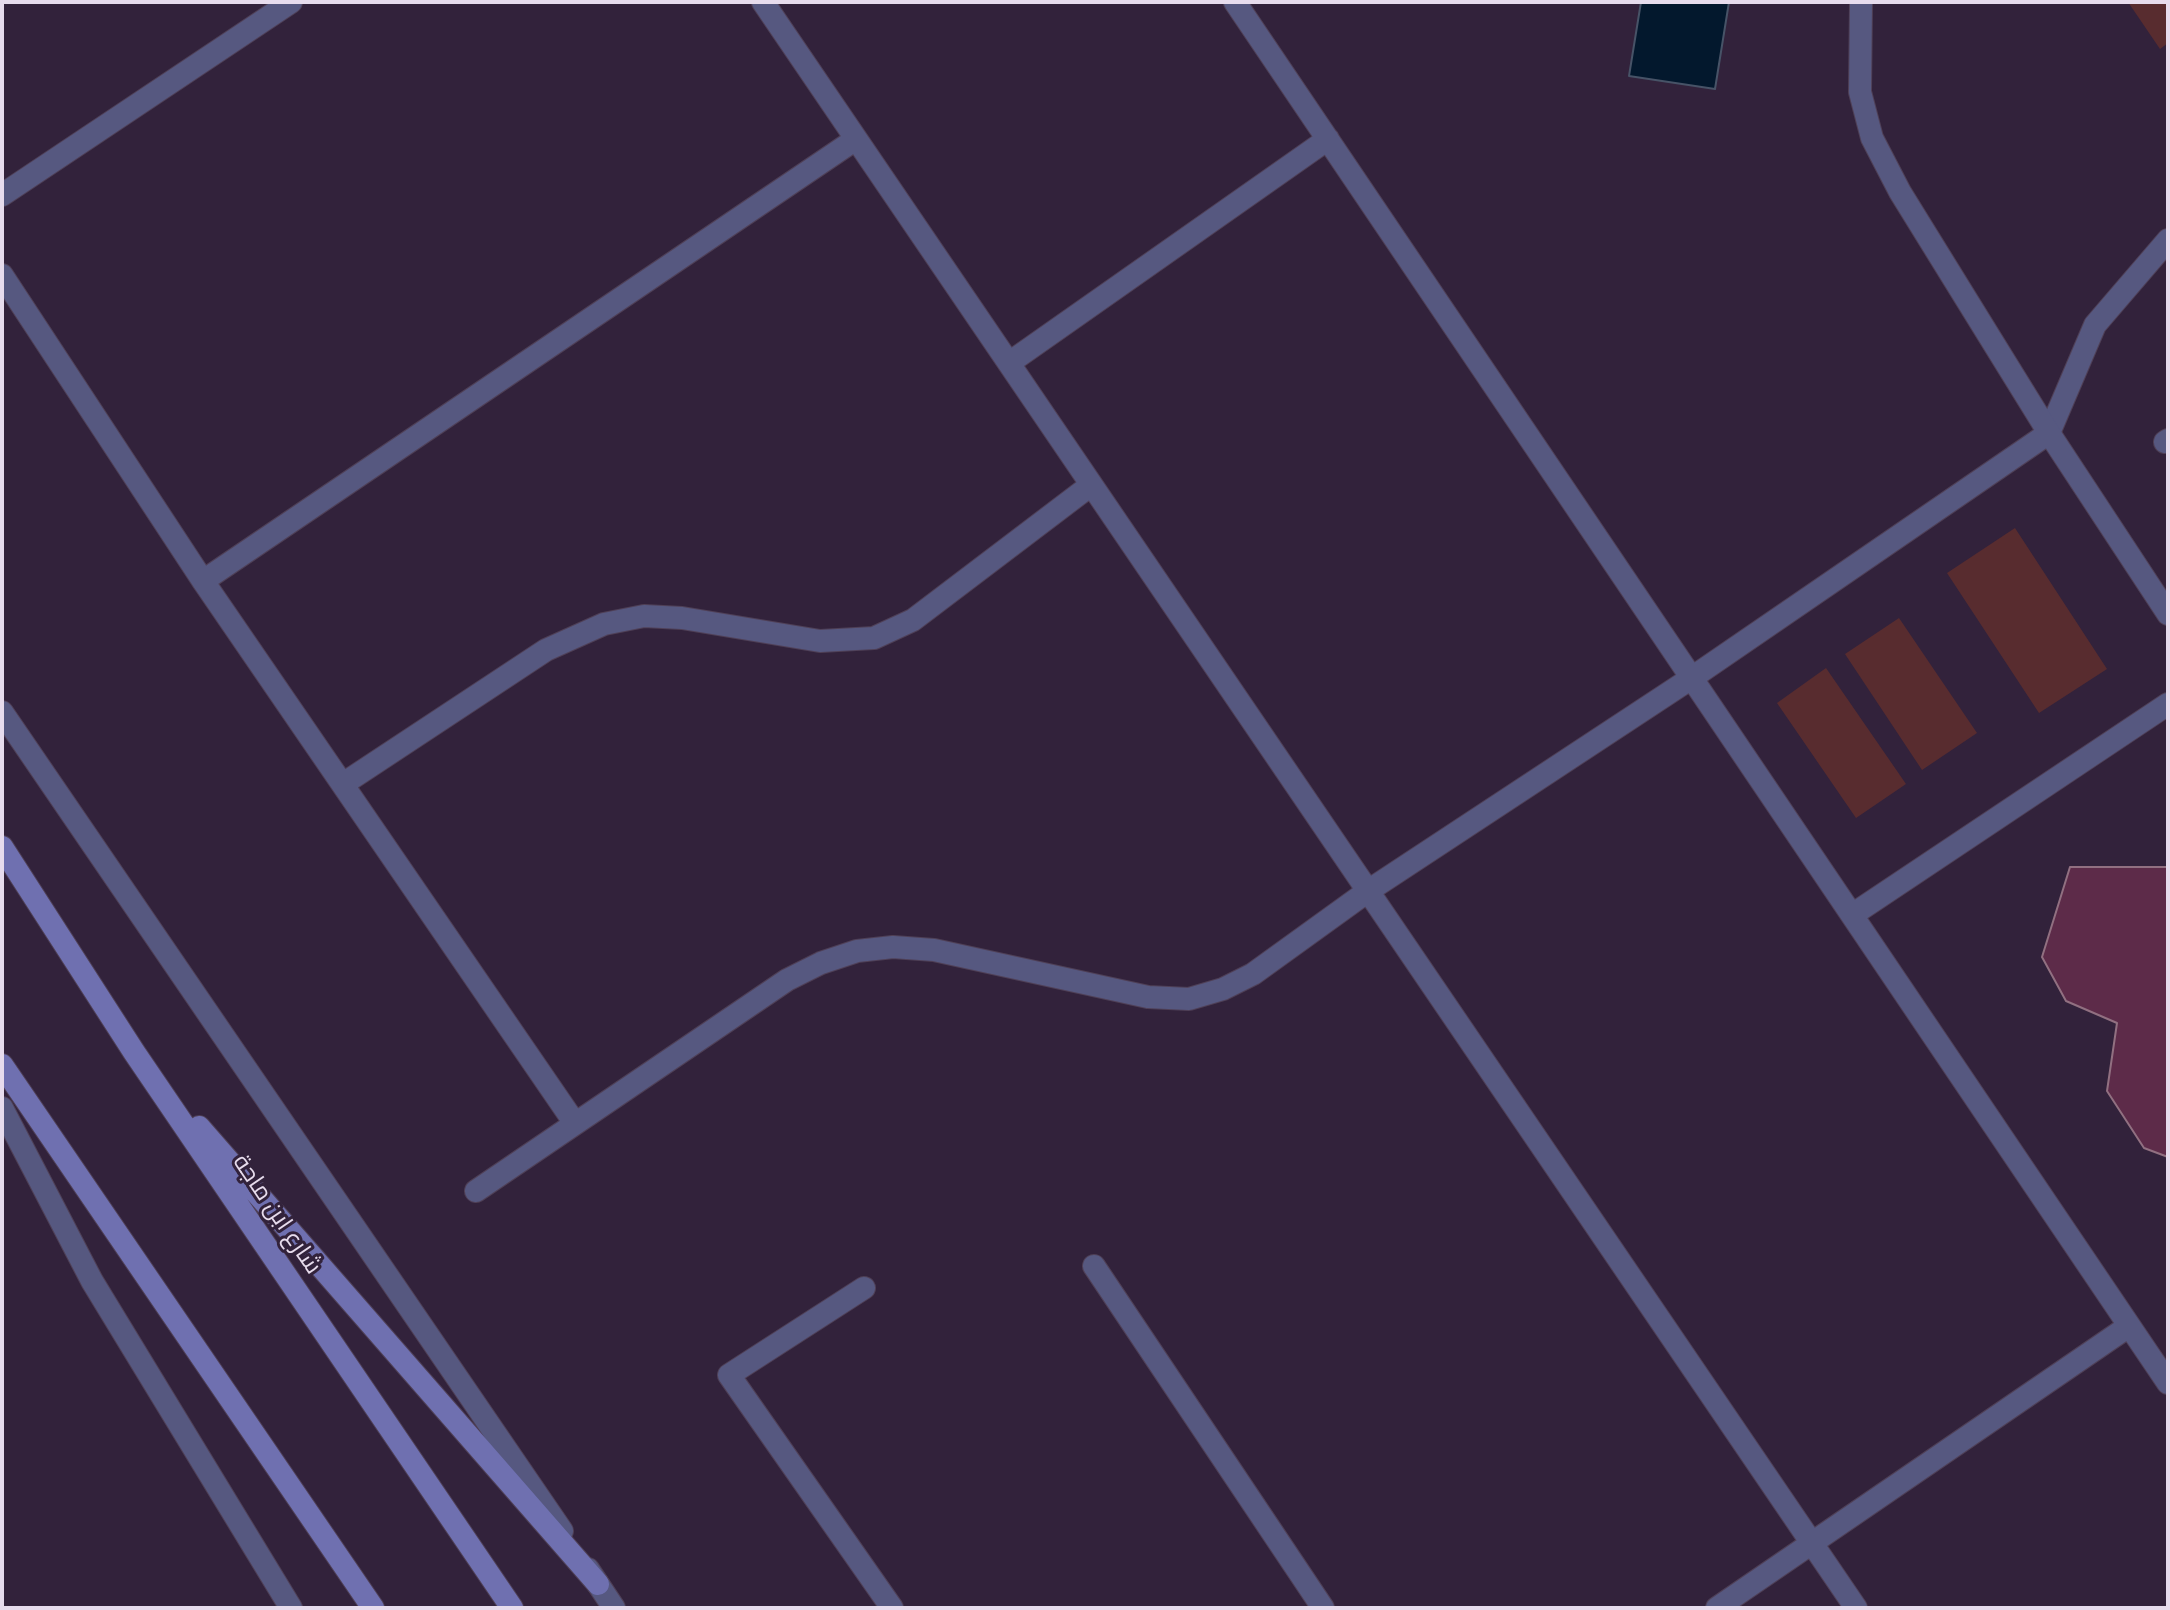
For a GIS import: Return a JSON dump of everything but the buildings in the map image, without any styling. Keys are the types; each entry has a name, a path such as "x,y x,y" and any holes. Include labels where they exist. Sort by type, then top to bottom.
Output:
{"main road":[{"name":"شارع ابن ماجة","path":"2,847 134,1052 512,1608"},
{"path":"134,1052 598,1584"},
{"path":"2,1065 373,1608"}],"street":[{"path":"2,195 291,2"},
{"path":"763,2 1856,1608"},
{"path":"1235,2 2168,1383"},
{"path":"1861,2 1860,92 1872,138 1900,192 2049,433 2168,614"},
{"path":"203,581 856,139"},
{"path":"1009,363 1328,139"},
{"path":"476,1191 787,980 857,951 893,947 934,950 1148,997 1189,999 1223,989 1253,974 1368,891 1693,677 2049,433 2095,325 2168,240"},
{"path":"2,275 203,581 574,1122"},
{"path":"343,784 546,650 604,624 644,616 682,618 820,641 874,638 913,620 1091,485"},
{"path":"1852,915 2168,704"},
{"path":"2,712 614,1608"},
{"path":"2,1108 92,1281 291,1608"},
{"path":"1094,1266 1323,1608"},
{"path":"864,1288 729,1375 892,1608"},
{"path":"1717,1608 2129,1326"}],"shaded area":[{"path":"2128,2 2168,2 2168,43 2160,49"},
{"path":"2015,528 2107,669 2039,713 1947,573"},
{"path":"1899,618 1977,733 1922,770 1845,654"},
{"path":"1826,668 1906,784 1856,818 1777,703"}],"water":[{"path":"1641,2 1729,2 1715,89 1629,76"}]}
